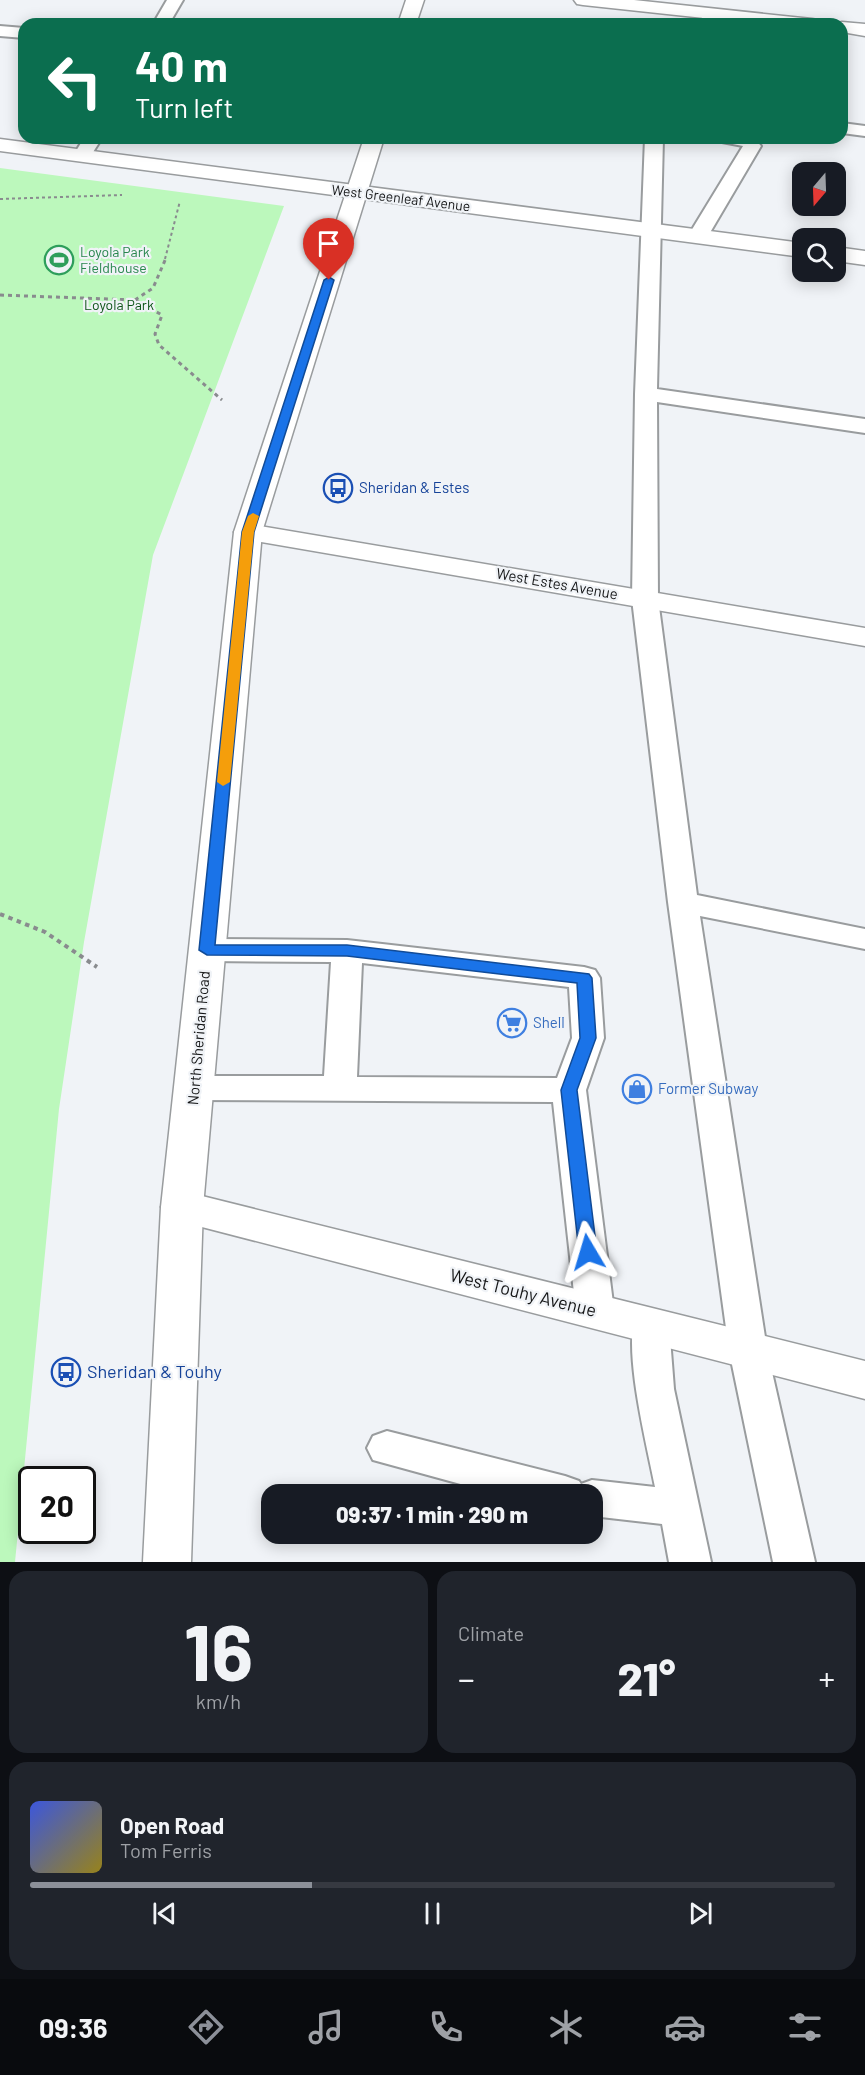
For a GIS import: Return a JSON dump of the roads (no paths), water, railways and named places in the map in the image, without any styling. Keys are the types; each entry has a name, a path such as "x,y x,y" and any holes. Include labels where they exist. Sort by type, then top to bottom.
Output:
{"street":[{"path":"409,18 415,0"},
{"path":"583,0 655,4 705,18"},
{"path":"848,28 865,30"},
{"name":"North Sheridan Road","path":"168,1562 182,1207 248,532 372,144"},
{"name":"West Greenleaf Avenue","path":"0,145 88,147 357,192 792,249"},
{"path":"846,255 865,258"},
{"name":"West Estes Avenue","path":"248,532 865,637"},
{"name":"West Touhy Avenue","path":"182,1207 865,1380"}],"lane":[{"path":"164,18 175,0"},
{"path":"0,31 18,32"},
{"path":"848,129 865,131"},
{"path":"654,144 646,394 645,599 683,902 748,1350 794,1562"},
{"path":"698,236 752,146 750,144"},
{"path":"646,394 865,426"},
{"path":"683,902 865,939"},
{"path":"207,950 347,951 584,978 588,1038 569,1090 595,1311"},
{"path":"340,1089 347,951"},
{"path":"194,1088 569,1090"},
{"path":"650,1325 655,1389 690,1562"},
{"path":"387,1448 526,1484"},
{"path":"603,1499 680,1508"}],"place":[{"name":"Loyola Park Fieldhouse","path":"59,260"},
{"name":"Sheridan & Estes","path":"338,488"},
{"name":"Shell","path":"512,1023"},
{"name":"Former Subway","path":"637,1089"},
{"name":"Sheridan & Touhy","path":"66,1372"}],"park label":[{"name":"Loyola Park","path":"119,305"}]}
